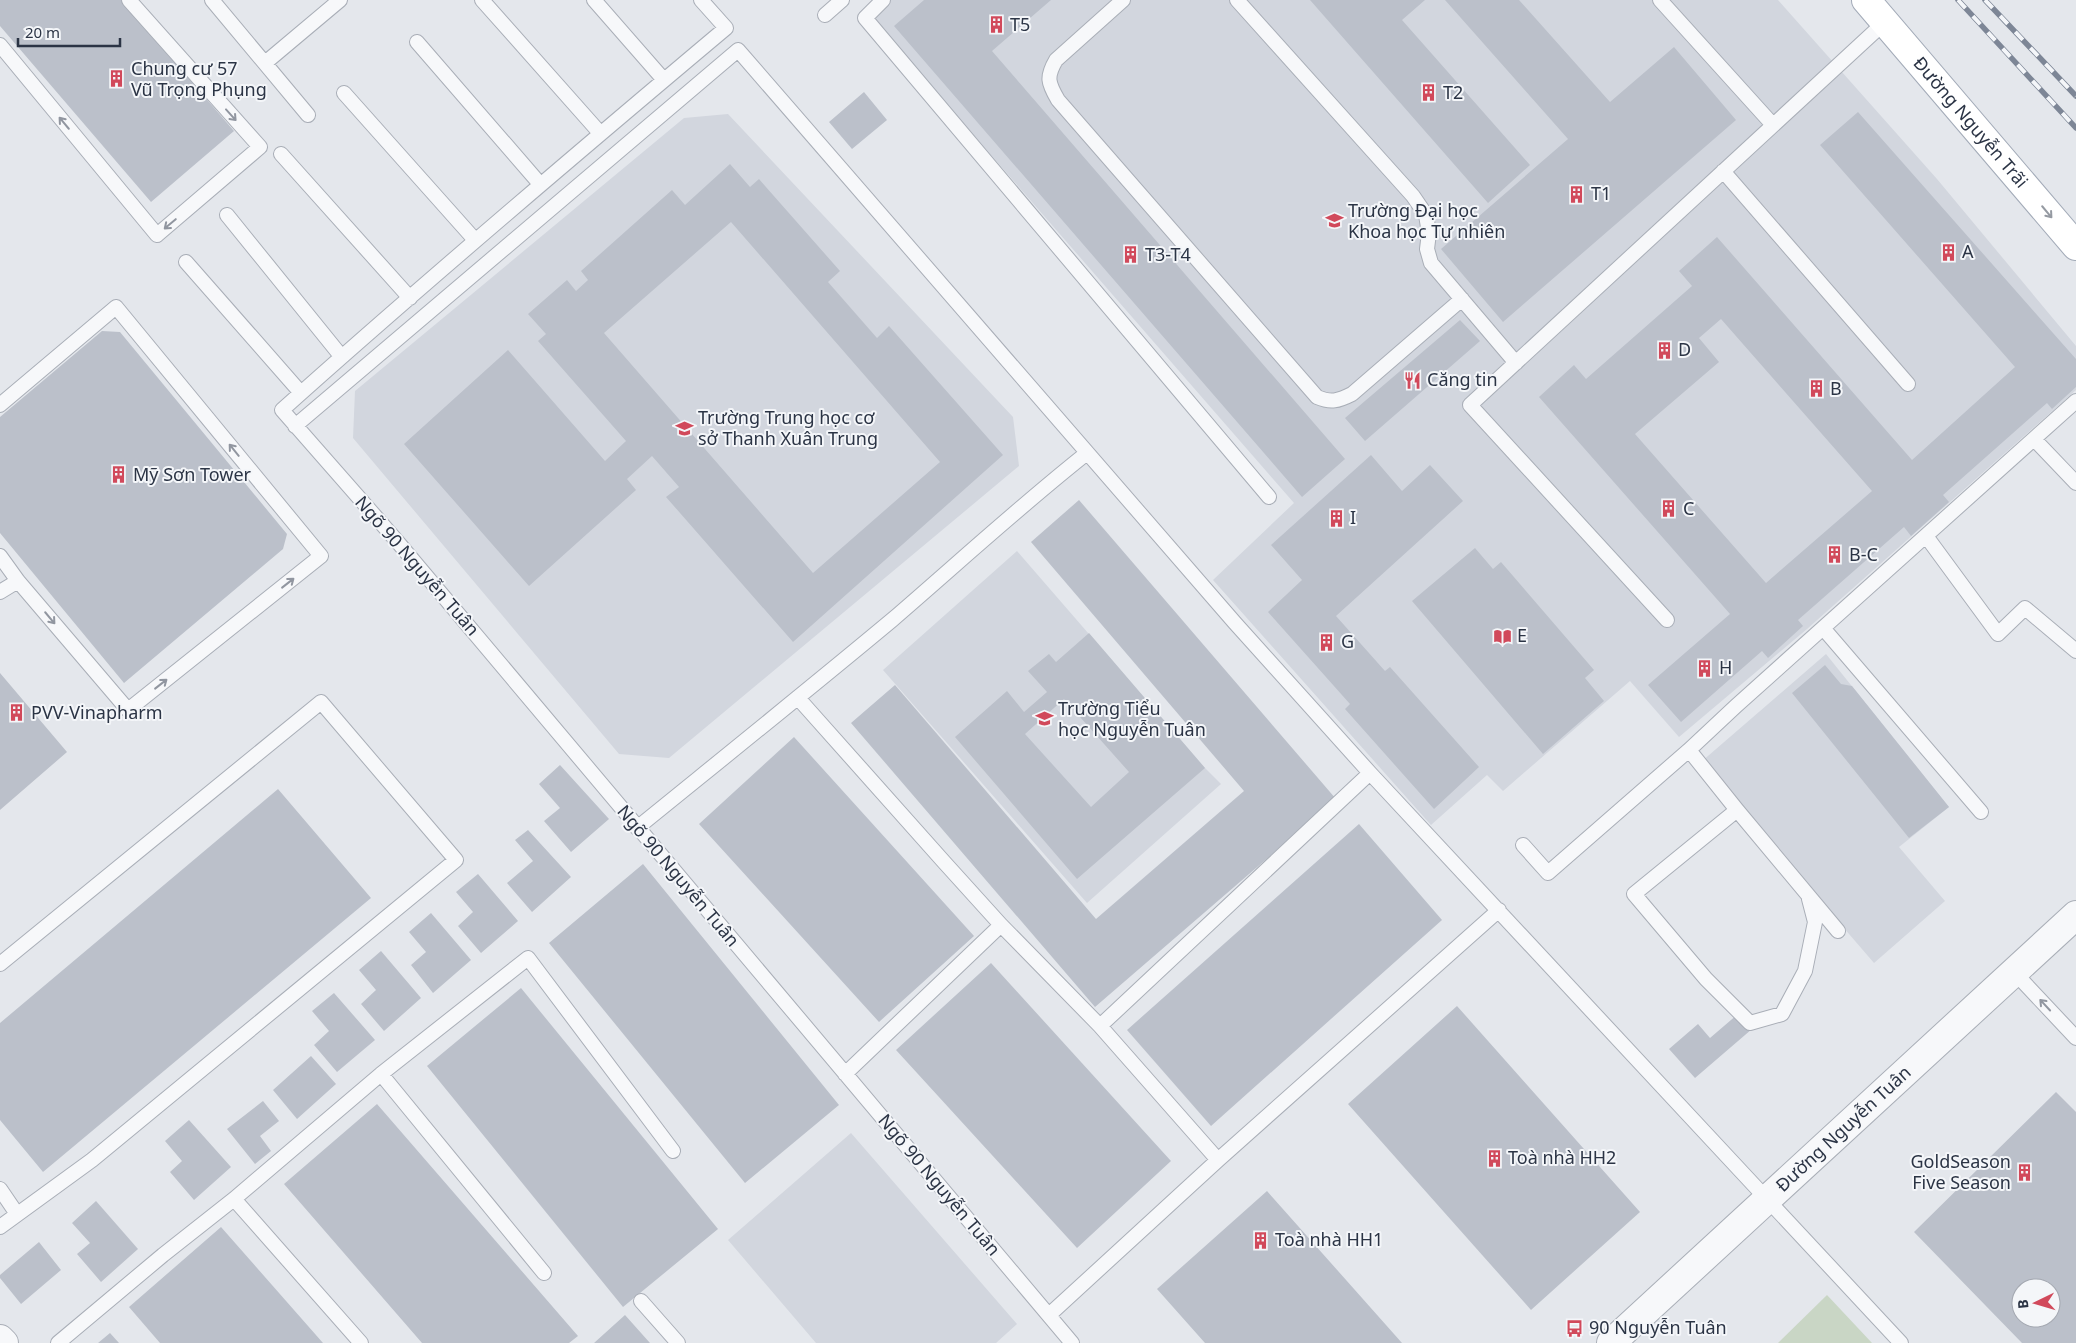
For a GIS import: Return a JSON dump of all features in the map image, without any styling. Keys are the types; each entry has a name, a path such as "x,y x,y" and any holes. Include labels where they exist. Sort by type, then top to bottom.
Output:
{"main road":[{"name":"Đường Nguyễn Trãi","path":"1866,0 2076,246"}],"street":[{"name":"Đường Nguyễn Tuân","path":"1611,1343 2076,915"},
{"path":"0,1339 4,1343"}],"lane":[{"path":"0,45 157,235 260,148 128,0"},
{"path":"212,0 308,114"},
{"path":"265,63 340,0"},
{"path":"482,0 600,133"},
{"path":"594,0 664,80"},
{"path":"186,262 301,393 341,356 540,184 726,28 702,0"},
{"path":"825,16 842,0"},
{"path":"883,0 865,18 1269,497"},
{"path":"1123,0 1056,60 1048,73 1050,86 1064,107 1317,397 1327,402 1339,401 1352,394 1462,299"},
{"path":"1237,0 1413,196 1426,216 1429,233 1428,249 1431,263 1516,363"},
{"path":"1660,0 1773,126"},
{"path":"1666,620 1470,405 1885,22"},
{"path":"417,42 540,184"},
{"path":"295,426 738,50 1235,624 1370,773 1900,1343"},
{"path":"344,93 475,240"},
{"path":"281,154 410,298"},
{"path":"1723,171 1908,384"},
{"path":"227,215 341,356"},
{"path":"0,405 116,307 321,556 128,710 18,581 0,556"},
{"name":"Ngõ 90 Nguyễn Tuân","path":"301,393 282,410 396,540 1072,1343"},
{"path":"1523,844 1548,873 1689,750 2076,401"},
{"path":"2034,439 2076,483"},
{"path":"637,828 798,698 1087,452"},
{"path":"1926,536 1998,634 2025,608 2076,651"},
{"path":"0,592 18,581"},
{"path":"1823,628 1981,812"},
{"path":"798,698 1001,925 1100,1026 1218,1160"},
{"path":"0,964 321,702 456,860 92,1160 0,1227"},
{"path":"1689,750 1736,810 1838,931"},
{"path":"1100,1026 1370,773"},
{"path":"1736,810 1634,894 1706,979 1750,1023 1782,1014 1805,971 1815,922 1809,897"},
{"path":"1048,1315 1218,1160 1499,910"},
{"path":"845,1074 1001,925"},
{"path":"58,1343 163,1254 234,1199 382,1074 528,958 673,1151"},
{"path":"2014,972 2076,1038"},
{"path":"382,1074 544,1273"},
{"path":"0,1189 17,1214"},
{"path":"234,1199 361,1343"},
{"path":"641,1301 678,1343"}],"shaded area":[{"path":"886,0 1778,0 1937,179 2076,346 2076,390 1807,629 1679,737 1630,681 1503,791 1487,775 1431,825 1213,580 1294,503 869,15"},
{"name":"Trường Trung học cơ sở Thanh Xuân Trung","path":"728,114 1013,417 1019,466 669,758 619,754 353,438 355,391 684,118"},
{"name":"Trường Tiểu học Nguyễn Tuân","path":"1017,551 1221,784 1087,903 883,670"},
{"path":"1826,654 1949,807 1899,847 1945,901 1874,963 1701,762"},
{"path":"851,1133 1017,1324 996,1343 816,1343 728,1240"}],"green space":[{"path":"1827,1295 1872,1343 1778,1343"}],"building":[{"name":"Chung cư 57 Vũ Trọng Phụng","path":"0,0 121,0 234,131 151,202 0,26"},
{"name":"T3-T4","path":"924,0 1051,0 992,51 1345,459 1302,497 894,26"},
{"name":"T2","path":"1310,0 1425,0 1402,20 1530,165 1488,203"},
{"name":"T1","path":"1445,0 1519,0 1610,102 1674,47 1736,120 1503,322 1441,249 1568,139"},
{"path":"864,92 887,120 852,149 829,122"},
{"path":"1858,112 2076,359 2076,387 2052,409 2047,403 1943,495 1949,502 1911,536 1904,527 1798,620 1803,626 1768,658 1762,651 1681,722 1648,685 1730,614 1539,397 1574,365 1586,379 1692,286 1679,271 1717,237 1912,460 2015,367 1820,145","holes":["1721,319 1872,491 1766,583 1635,434 1719,362 1699,338"]},
{"path":"730,164 750,187 759,179 840,271 828,282 877,338 889,326 1003,455 793,642 666,497 679,487 652,456 627,479 636,490 529,586 404,444 508,350 605,461 626,441 538,341 546,334 528,314 567,280 576,291 588,280 581,271 672,190 685,205","holes":["731,222 940,462 813,573 604,333"]},
{"name":"Căng tin","path":"1460,320 1480,341 1365,441 1345,418"},
{"name":"Mỹ Sơn Tower","path":"102,331 120,332 287,534 283,549 124,683 0,533 0,417"},
{"name":"G","path":"1371,455 1402,491 1430,465 1463,501 1336,616 1385,671 1390,667 1479,767 1434,809 1345,709 1350,704 1268,612 1302,580 1271,545"},
{"path":"1079,500 1336,799 1095,1007 851,723 895,685 1096,919 1244,791 1031,542"},
{"name":"E","path":"1475,548 1493,569 1501,562 1594,670 1585,678 1604,701 1543,754 1412,601"},
{"path":"1089,633 1205,768 1077,879 955,737 1007,691 1024,712 1047,692 1028,671 1049,654 1056,662","holes":["1064,699 1129,772 1091,807 1025,734"]},
{"path":"1825,665 1841,684 1852,686 1949,807 1909,838 1792,693"},
{"name":"PVV-Vinapharm","path":"0,673 67,752 0,810"},
{"path":"794,737 974,936 879,1022 699,824"},
{"path":"560,765 609,819 571,852 544,821 560,808 539,784"},
{"path":"278,789 371,898 43,1172 0,1120 0,1023"},
{"path":"1359,824 1442,920 1211,1126 1127,1030"},
{"path":"528,830 571,877 532,912 507,883 533,861 515,840"},
{"path":"643,864 839,1105 745,1183 549,943"},
{"path":"478,874 518,921 481,953 458,926 473,912 456,892"},
{"path":"431,913 471,960 433,993 411,965 426,952 409,932"},
{"path":"381,951 421,998 384,1031 361,1004 376,990 359,970"},
{"path":"991,963 1171,1161 1077,1248 896,1050"},
{"path":"521,988 718,1229 623,1307 427,1066"},
{"path":"334,993 375,1040 337,1072 314,1045 329,1031 312,1011"},
{"name":"Toà nhà HH2","path":"1457,1006 1640,1212 1531,1310 1348,1104"},
{"path":"1738,1014 1752,1029 1695,1078 1669,1049 1698,1024 1710,1038"},
{"path":"311,1056 336,1084 297,1119 273,1090"},
{"name":"GoldSeason Five Season","path":"2056,1092 2076,1112 2076,1343 2022,1343 1914,1232"},
{"path":"263,1101 279,1121 260,1136 271,1151 255,1164 227,1129"},
{"path":"377,1104 578,1336 569,1343 422,1343 284,1184"},
{"path":"189,1120 231,1167 194,1200 170,1172 182,1161 165,1141"},
{"name":"Toà nhà HH1","path":"1267,1191 1402,1343 1205,1343 1157,1289"},
{"path":"96,1201 138,1249 101,1282 77,1254 90,1243 72,1223"},
{"path":"221,1227 323,1343 160,1343 129,1307"},
{"path":"39,1242 61,1270 21,1304 0,1278 0,1275"},
{"path":"625,1315 650,1343 594,1343"},
{"path":"110,1333 119,1343 98,1343"}],"railway":[{"path":"1958,0 2076,128"},
{"path":"1985,0 2076,96"}],"place":[{"name":"T5","path":"996,25"},
{"name":"Chung cư 57 Vũ Trọng Phụng","path":"117,79"},
{"name":"T2","path":"1429,93"},
{"name":"T1","path":"1577,194"},
{"name":"Trường Đại học Khoa học Tự nhiên","path":"1334,221"},
{"name":"A","path":"1948,252"},
{"name":"T3-T4","path":"1131,255"},
{"name":"D","path":"1664,350"},
{"name":"Căng tin","path":"1413,380"},
{"name":"B","path":"1816,389"},
{"name":"Trường Trung học cơ sở Thanh Xuân Trung","path":"684,428"},
{"name":"Mỹ Sơn Tower","path":"119,475"},
{"name":"C","path":"1669,509"},
{"name":"I","path":"1336,518"},
{"name":"B-C","path":"1835,555"},
{"name":"E","path":"1503,636"},
{"name":"G","path":"1327,642"},
{"name":"H","path":"1705,668"},
{"name":"PVV-Vinapharm","path":"17,713"},
{"name":"Trường Tiểu học Nguyễn Tuân","path":"1044,719"},
{"name":"Toà nhà HH2","path":"1494,1158"},
{"name":"GoldSeason Five Season","path":"2025,1172"},
{"name":"Toà nhà HH1","path":"1261,1240"},
{"name":"90 Nguyễn Tuân","path":"1575,1328"}]}
